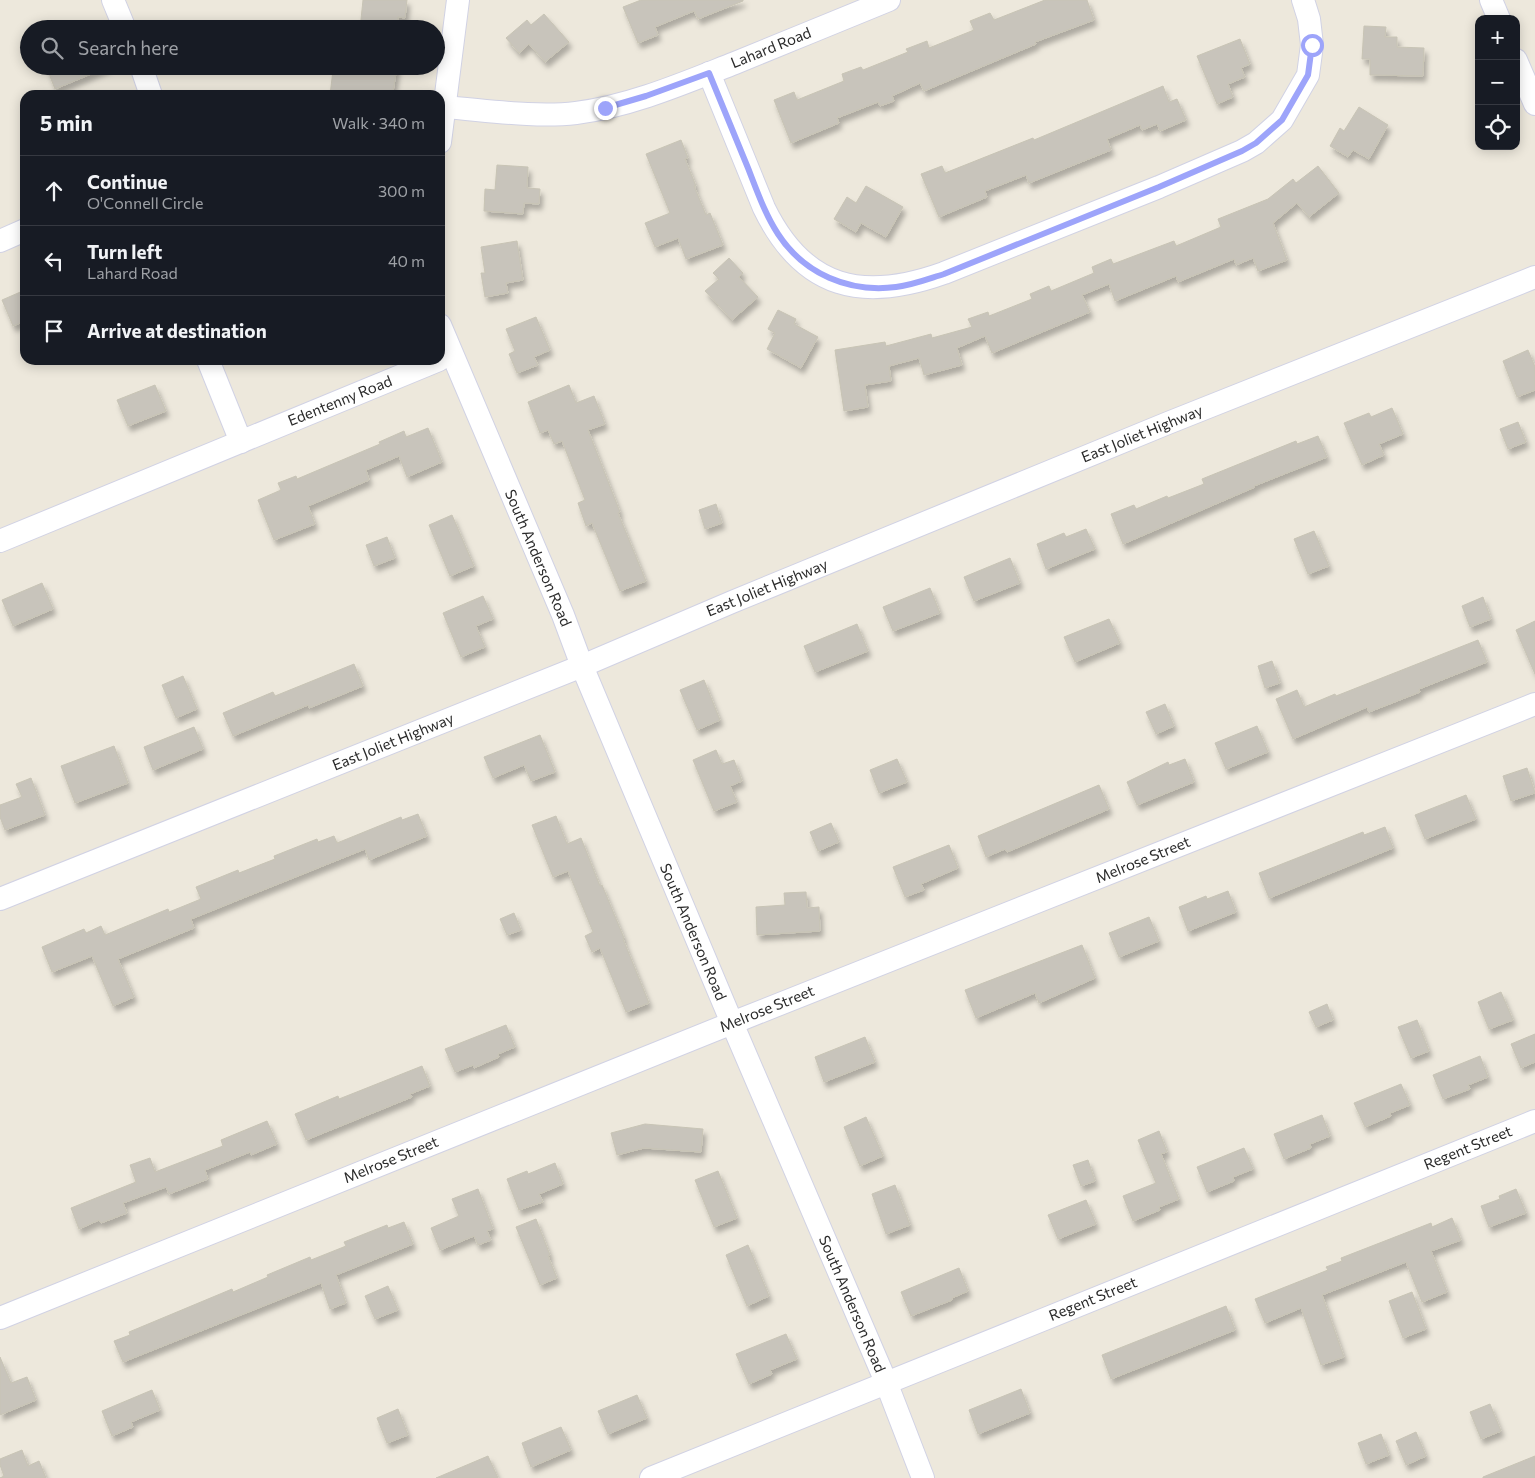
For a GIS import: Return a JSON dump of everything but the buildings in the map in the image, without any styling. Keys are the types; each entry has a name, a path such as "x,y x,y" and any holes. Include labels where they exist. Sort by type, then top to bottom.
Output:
{"street":[{"path":"113,0 121,20"},
{"path":"445,99 458,0"},
{"name":"Lahard Road","path":"445,107 521,113 575,113 624,104 709,73 889,0"},
{"path":"709,73 764,208 779,236 800,261 838,282 867,288 896,287 944,274 1159,187 1242,151 1256,143 1282,120 1308,75 1312,45 1303,0"},
{"path":"1491,0 1497,15"},
{"path":"1520,69 1535,104"},
{"path":"144,75 149,90"},
{"path":"0,241 20,232"},
{"name":"East Joliet Highway","path":"0,899 582,666 732,602 1159,427 1535,277"},
{"name":"South Anderson Road","path":"445,360 489,440 564,615 582,666 886,1382 923,1478"},
{"path":"210,365 241,442"},
{"name":"Edentenny Road","path":"0,541 427,365"},
{"name":"Melrose Street","path":"0,1318 732,1023 1535,704"},
{"name":"Regent Street","path":"651,1478 1535,1121"}],"route":[{"path":"605,108 624,104 709,73 764,208 779,236 800,261 827,278 850,286 867,288 896,287 944,274 1159,187 1242,151 1256,143 1282,120 1308,75 1312,45"}]}
